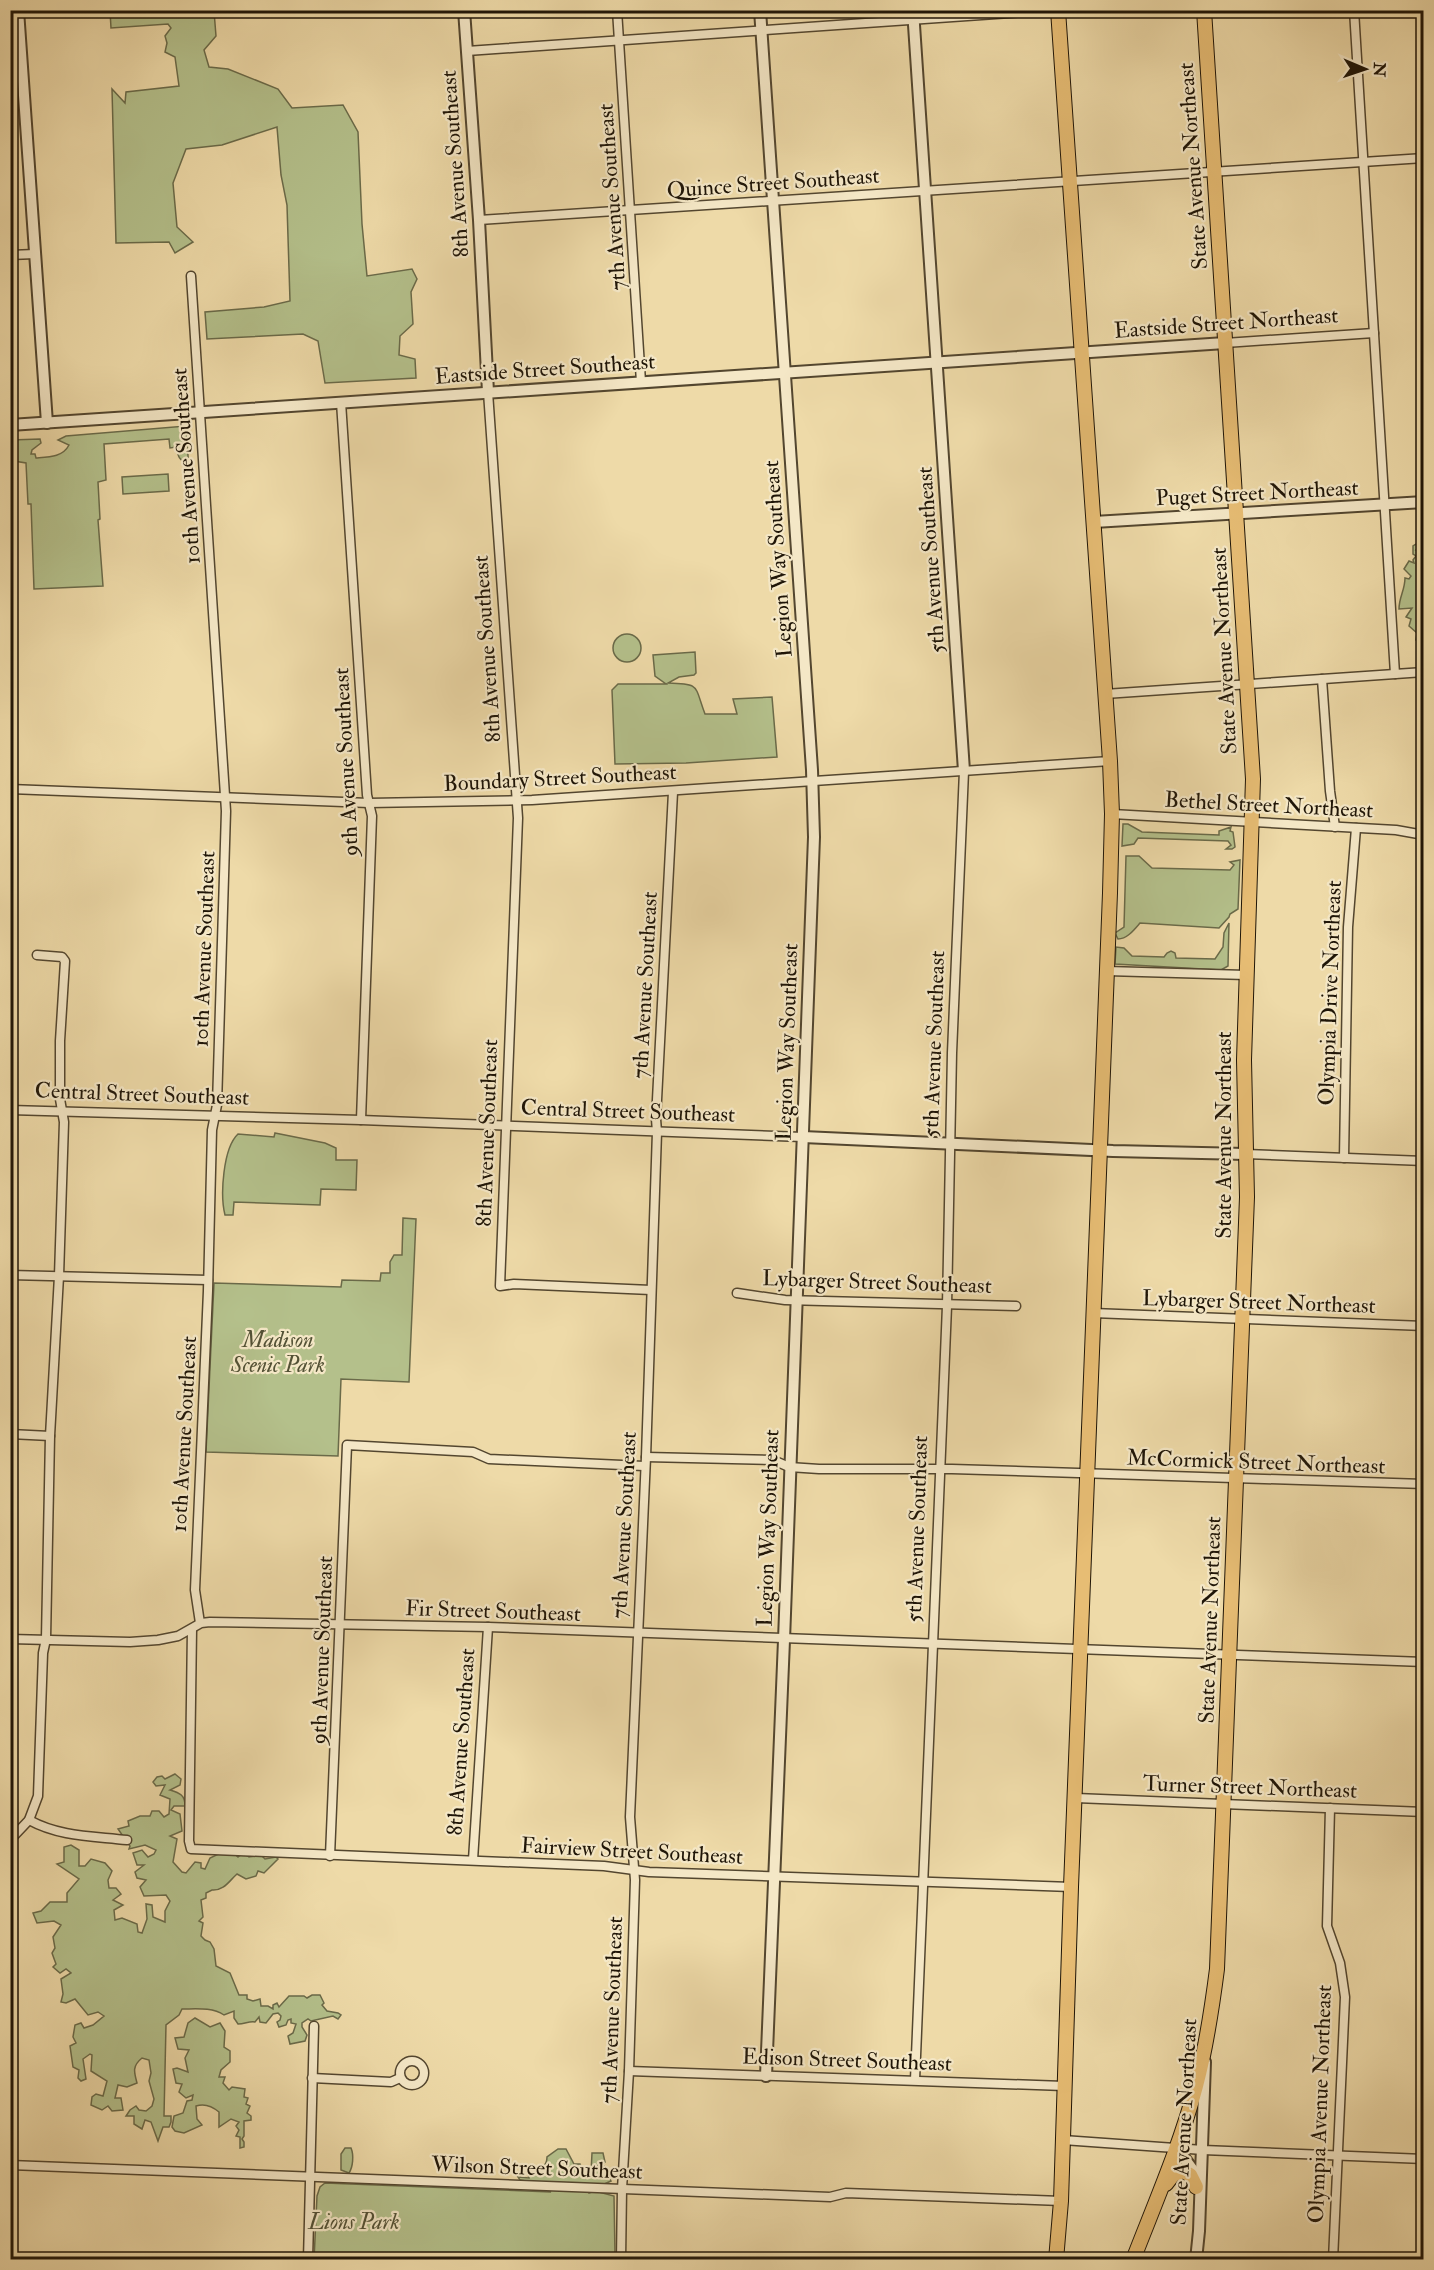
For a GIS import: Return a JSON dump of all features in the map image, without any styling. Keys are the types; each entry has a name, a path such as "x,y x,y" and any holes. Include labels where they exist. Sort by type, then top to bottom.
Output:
{"main road":[{"path":"1056,2259 1061,2201 1112,814 1058,10"},
{"name":"State Avenue Northeast","path":"1204,10 1253,779 1244,1077 1247,1197 1243,1319 1217,1969 1206,2043"},
{"path":"1133,2259 1176,2147 1196,2085 1206,2043"},
{"path":"1152,2210 1169,2180 1178,2171 1188,2172 1196,2187"}],"street":[{"path":"18,10 47,423"},
{"name":"8th Avenue Southeast","path":"464,10 518,818 500,1286 514,1284 651,1290"},
{"name":"7th Avenue Southeast","path":"617,10 641,382"},
{"name":"Legion Way Southeast","path":"760,10 813,782 812,886 803,1137 766,2076"},
{"path":"466,51 762,30 914,15 1052,10"},
{"path":"1354,10 1395,674"},
{"name":"5th Avenue Southeast","path":"914,15 964,771 952,1044 947,1306 915,2080"},
{"name":"Quince Street Southeast","path":"479,220 1424,158"},
{"path":"10,255 35,254"},
{"name":"10th Avenue Southeast","path":"191,276 225,797 216,1115 212,1130 195,1590 196,1626"},
{"name":"Eastside Street Northeast","path":"1081,353 1374,333"},
{"name":"Eastside Street Southeast","path":"10,425 1081,353"},
{"name":"9th Avenue Southeast","path":"341,402 369,802 372,816 361,1120"},
{"name":"Puget Street Northeast","path":"1094,522 1424,502"},
{"path":"1105,694 1424,672"},
{"path":"1322,679 1330,791 1335,827"},
{"name":"Boundary Street Southeast","path":"10,789 369,802 517,801 1110,761"},
{"name":"7th Avenue Southeast","path":"621,2259 634,1869 630,1817 656,1119 673,792"},
{"name":"Bethel Street Northeast","path":"1112,814 1252,824 1396,830 1424,835"},
{"name":"Olympia Drive Northeast","path":"1344,1158 1348,927 1351,864 1356,828"},
{"path":"10,1840 29,1820 38,1796 43,1653 46,1639 50,1436 59,1276 63,1112 60,1099 60,1053 65,961 62,957 37,955"},
{"path":"1107,971 1246,975"},
{"name":"Central Street Southeast","path":"10,1110 361,1120 1246,1154"},
{"path":"1246,1154 1424,1161"},
{"path":"10,1275 208,1280"},
{"name":"Lybarger Street Southeast","path":"737,1293 796,1300 947,1306 964,1303 1016,1306"},
{"name":"Lybarger Street Northeast","path":"1093,1313 1424,1326"},
{"path":"10,1434 50,1436"},
{"name":"9th Avenue Southeast","path":"330,1856 347,1445"},
{"name":"McCormick Street Northeast","path":"347,1445 473,1452 489,1459 645,1462 774,1460 789,1467 864,1470 939,1469 1424,1485"},
{"name":"Fir Street Southeast","path":"10,1639 130,1642 178,1636 196,1626 210,1622 341,1624 1424,1662"},
{"name":"Fairview Street Southeast","path":"196,1626 192,1646 189,1841 191,1848 330,1856 610,1866 649,1872 1071,1887"},
{"name":"8th Avenue Southeast","path":"473,1860 488,1628"},
{"name":"Turner Street Northeast","path":"1076,1798 1424,1812"},
{"name":"Olympia Avenue Northeast","path":"1330,1808 1326,1920 1340,1962 1345,1997 1333,2259"},
{"path":"29,1820 46,1829 66,1834 127,1840"},
{"path":"308,2259 314,2026"},
{"name":"State Avenue Northeast","path":"1195,2259 1203,2150 1206,2043"},
{"name":"Edison Street Southeast","path":"629,2071 1064,2086"},
{"path":"312,2078 391,2082 400,2078"},
{"path":"1063,2140 1203,2150 1424,2159"},
{"path":"1176,2147 1192,2170 1196,2187"},
{"name":"Wilson Street Southeast","path":"10,2165 830,2197 846,2193 1061,2201"},
{"name":"State Avenue Northeast","path":"1195,2259 1196,2187"}],"green space":[{"path":"110,11 214,11 216,36 204,50 209,67 228,69 278,89 292,108 343,105 358,132 367,276 412,269 417,279 411,292 413,324 400,336 399,355 415,359 416,378 325,383 318,341 303,334 207,339 205,312 264,307 290,301 287,205 281,175 277,127 222,145 186,149 173,183 177,227 193,242 175,253 169,242 116,243 112,89 125,103 126,92 179,86 175,57 165,52 167,43 165,36 171,28 168,24 111,28"},
{"path":"186,426 189,464 180,458 176,447 170,448 169,439 104,444 106,480 98,482 100,519 98,520 103,586 34,589 31,504 28,504 26,463 14,461 11,440 40,439 41,443 32,450 31,454 35,454 36,458 41,458 63,452 69,445 58,440 66,436"},
{"path":"168,474 169,491 123,494 122,477"},
{"path":"1416,544 1421,546 1416,550 1423,552 1423,647 1416,640 1417,633 1409,626 1411,619 1406,617 1412,608 1399,609 1405,578 1409,579 1411,576 1404,569 1409,561 1414,563 1416,556 1413,554 1413,546"},
{"path":"627,634 637,638 641,648 637,658 627,662 617,658 613,648 617,638"},
{"path":"695,652 696,673 679,677 668,683 686,684 695,688 705,714 737,714 733,699 772,697 777,757 686,763 615,764 612,690 618,684 666,684 655,676 653,655"},
{"path":"1123,824 1128,824 1142,832 1219,835 1219,831 1231,827 1235,847 1226,849 1231,845 1228,841 1138,838 1134,844 1122,846"},
{"path":"1126,856 1139,856 1152,868 1230,870 1234,865 1230,862 1240,860 1238,909 1230,914 1219,928 1140,923 1127,936 1118,939 1115,933 1124,927"},
{"path":"1229,923 1228,966 1221,970 1115,964 1116,947 1124,948 1132,956 1164,957 1171,951 1175,953 1176,958 1215,959 1223,947 1224,933"},
{"path":"275,1133 325,1143 336,1148 336,1160 357,1160 356,1190 321,1189 320,1205 234,1202 233,1215 225,1215 224,1172 233,1141 238,1134 274,1137"},
{"name":"Madison Scenic Park","path":"403,1218 416,1219 409,1382 341,1379 338,1456 206,1452 214,1283 341,1287 342,1280 380,1281 381,1273 390,1273 390,1262 394,1255 402,1255"},
{"path":"175,1774 181,1779 180,1785 170,1790 181,1795 185,1806 174,1806 171,1810 180,1814 182,1831 170,1836 177,1839 173,1862 182,1872 186,1873 195,1862 201,1863 201,1868 205,1869 210,1858 229,1849 238,1857 243,1853 249,1857 261,1855 265,1859 276,1857 278,1859 264,1873 258,1871 256,1876 246,1879 237,1874 223,1887 206,1893 206,1898 201,1900 203,1917 199,1921 203,1923 201,1936 210,1942 214,1949 216,1966 230,1973 239,1995 247,1995 247,1999 253,2001 260,1999 261,2006 273,2009 273,2005 277,2003 279,2007 289,1996 307,1998 320,1995 324,2003 322,2005 327,2011 341,2015 338,2019 333,2016 311,2021 308,2019 302,2023 307,2035 305,2041 290,2044 288,2036 293,2033 296,2024 291,2023 291,2019 286,2025 279,2027 277,2022 281,2016 278,2013 273,2014 266,2023 260,2022 259,2017 255,2022 238,2024 234,2018 234,2011 224,2015 209,2010 182,2009 179,2015 166,2025 164,2116 171,2116 171,2122 169,2127 163,2127 158,2141 151,2122 145,2120 142,2129 134,2124 134,2116 126,2116 136,2106 139,2110 146,2111 152,2106 154,2099 149,2081 151,2073 149,2060 142,2058 135,2067 137,2083 127,2087 118,2085 115,2098 121,2098 123,2110 112,2111 108,2106 102,2110 91,2105 92,2097 96,2094 103,2096 107,2081 91,2071 92,2055 90,2054 83,2059 86,2079 81,2081 78,2078 79,2070 73,2067 70,2046 76,2043 73,2037 75,2025 81,2023 84,2028 93,2025 104,2016 98,2012 88,2015 75,1999 66,2003 61,2002 63,1994 61,1979 71,1973 66,1969 60,1973 53,1967 56,1964 52,1953 55,1948 53,1937 61,1925 54,1921 37,1923 33,1913 41,1911 50,1902 67,1902 67,1893 79,1879 57,1864 64,1862 64,1847 71,1845 79,1850 79,1866 85,1866 91,1859 105,1863 112,1871 108,1880 109,1888 116,1888 121,1894 113,1900 123,1905 114,1910 115,1920 122,1918 137,1924 138,1932 142,1933 147,1919 146,1904 152,1905 153,1917 165,1922 165,1911 170,1901 166,1895 144,1896 140,1887 146,1880 137,1878 135,1872 144,1865 137,1865 133,1853 142,1850 148,1857 156,1850 145,1845 129,1849 130,1846 118,1829 129,1826 128,1821 140,1816 150,1816 152,1811 159,1811 164,1817 169,1814 170,1799 160,1795 165,1785 156,1786 153,1782 157,1777 162,1776 165,1779"},
{"path":"195,2018 210,2027 220,2023 225,2031 224,2047 230,2051 230,2062 221,2070 219,2077 225,2077 223,2083 229,2090 232,2087 245,2089 244,2097 248,2098 246,2104 250,2106 247,2113 251,2116 251,2120 244,2121 242,2139 244,2147 240,2148 240,2137 236,2136 239,2130 236,2126 239,2122 231,2119 219,2127 219,2112 208,2106 196,2106 197,2119 202,2125 184,2133 175,2131 172,2127 174,2116 183,2113 187,2101 192,2100 193,2095 186,2098 179,2092 182,2084 176,2083 173,2069 188,2072 185,2058 189,2050 178,2049 175,2038 184,2037 188,2023"},
{"path":"345,2148 351,2148 353,2154 349,2173 341,2170 341,2154"},
{"name":"Lions Park","path":"558,2149 566,2149 574,2164 580,2164 584,2174 591,2173 592,2153 603,2153 605,2162 597,2166 596,2170 604,2166 611,2181 588,2191 614,2196 615,2255 613,2259 314,2260 317,2196 320,2187 325,2183 551,2192 531,2182 520,2180 518,2177 529,2178 528,2174 543,2167 547,2157"}]}
